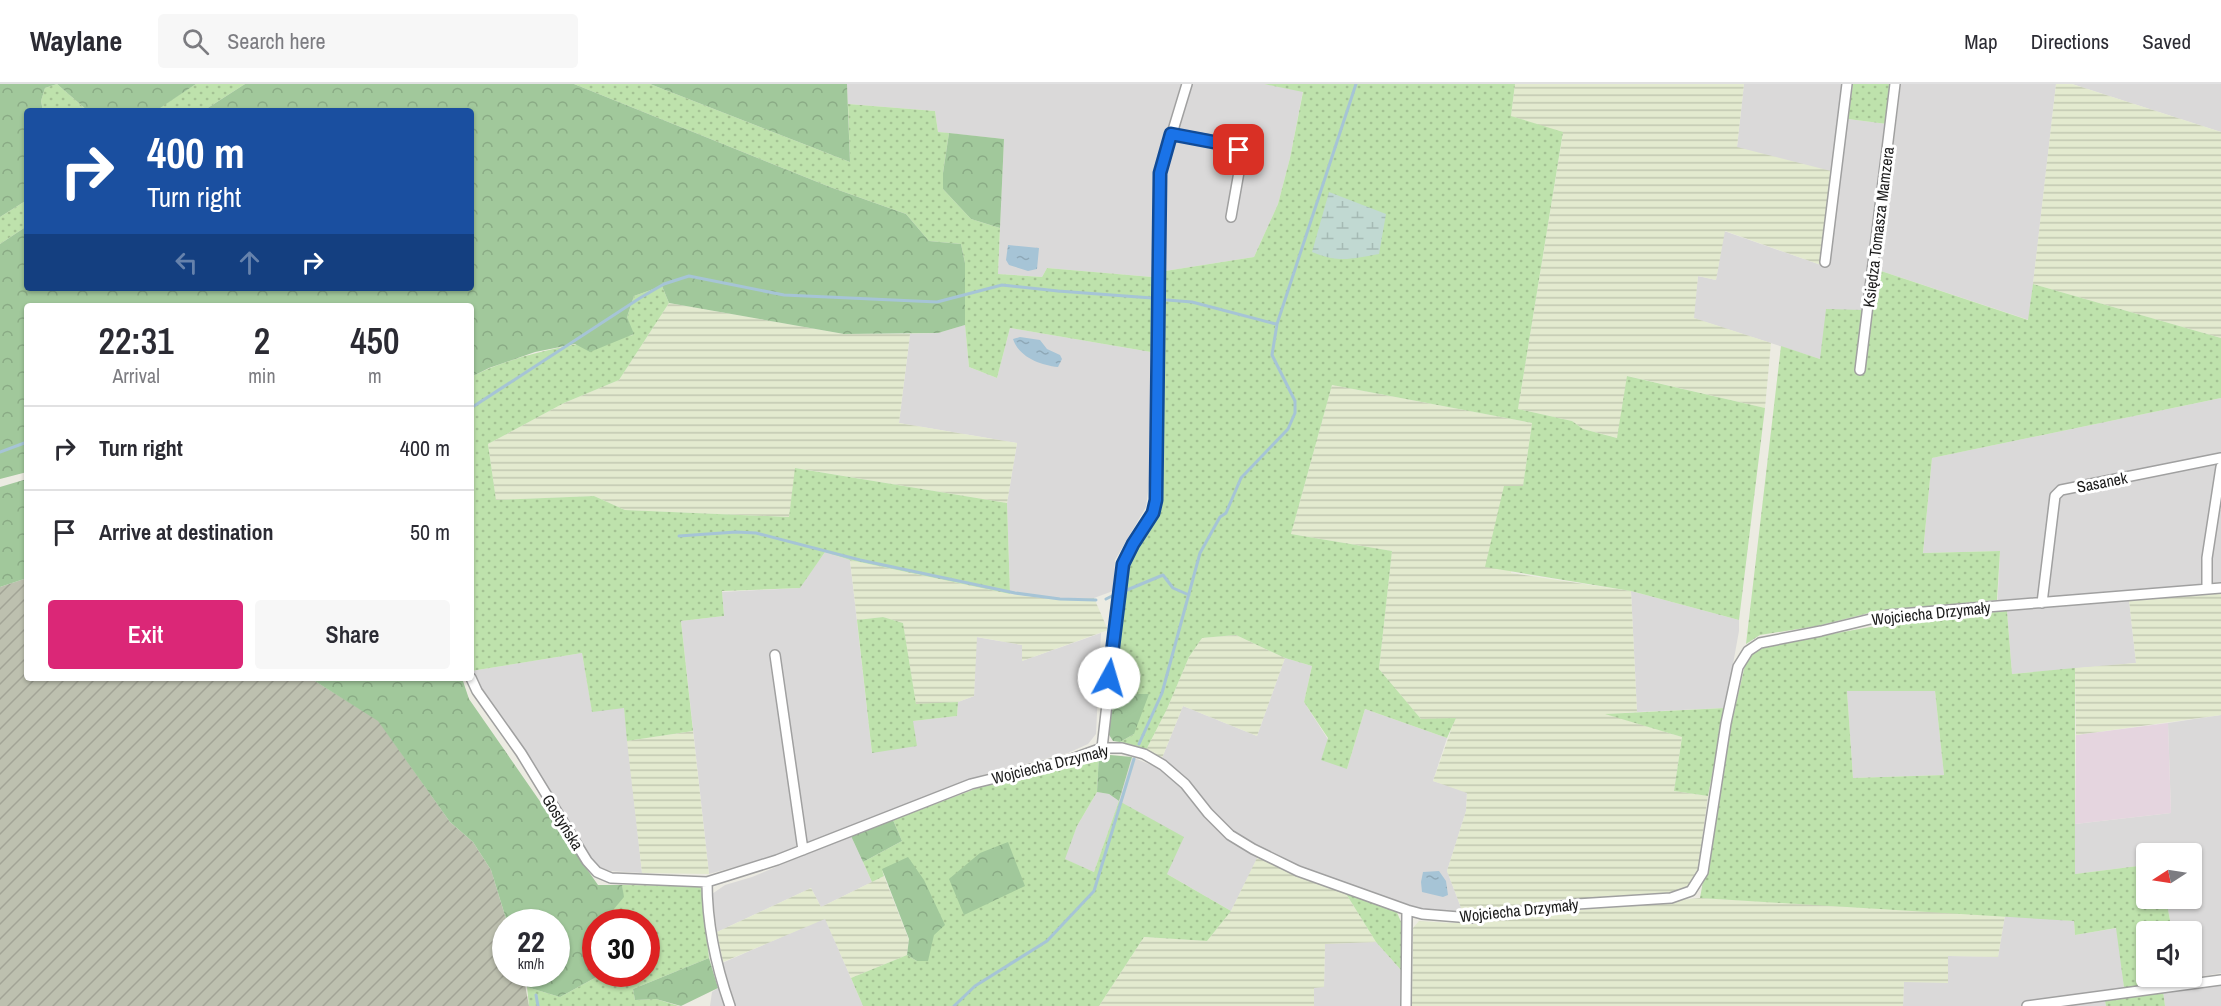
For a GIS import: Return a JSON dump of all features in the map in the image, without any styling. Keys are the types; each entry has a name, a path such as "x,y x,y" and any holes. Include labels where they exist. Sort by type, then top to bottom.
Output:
{"street":[{"path":"1102,748 1123,564 1153,513 1156,500 1160,173 1187,84"},
{"path":"1826,262 1847,84"},
{"name":"Księdza Tomasza Mamzera","path":"1860,370 1895,84"},
{"path":"1171,134 1224,144 1239,150 1242,155 1231,217"},
{"name":"Sasanek","path":"2042,603 2055,496 2061,490 2221,458"},
{"path":"2207,589 2208,547 2221,467"},
{"name":"Wojciecha Drzymały","path":"707,882 802,850 971,784 1072,759 1102,748 1122,748 1144,754 1163,765 1185,784 1208,813 1230,835 1253,849 1298,871 1407,910 1471,918 1544,908 1682,896 1691,891 1703,872 1726,723 1738,667 1748,651 1760,643 1887,615 2221,588"},
{"path":"775,655 802,850"},
{"name":"Gostyńska","path":"472,681 587,861 597,872 611,878 707,882"},
{"path":"707,882 712,942 730,1006"},
{"path":"1407,910 1407,1006"},
{"path":"2027,1006 2221,980"}],"shaded area":[{"path":"847,84 1181,84 1153,176 1152,277 1047,268 1042,277 998,274 1004,139 938,132 935,111 848,104"},
{"path":"1192,84 1264,84 1303,91 1278,204 1254,257 1165,271 1163,175"},
{"path":"1515,84 1744,84 1737,147 1831,171 1821,265 1725,231 1716,280 1698,276 1694,318 1771,343 1765,408 1628,376 1618,438 1583,429 1572,421 1518,409 1563,133 1511,116"},
{"path":"1744,84 1853,84 1848,119 1887,124 1863,311 1820,359 1693,318 1698,276 1716,280 1724,231 1821,265 1737,147"},
{"path":"1901,84 2056,84 2029,320 1878,270"},
{"path":"2056,84 2072,84 2221,132 2221,338 2033,284"},
{"path":"2072,84 2221,84 2221,132"},
{"path":"669,303 844,334 910,334 899,423 1017,443 1007,503 796,468 789,517 625,510 594,496 496,500 488,444 564,403 619,380"},
{"path":"965,325 969,367 997,378 1010,328 1151,352 1149,484 1146,507 1115,560 1113,591 1094,598 1061,600 1010,594 1007,503 1017,443 899,423 910,334 938,333"},
{"path":"1332,385 1532,423 1511,573 1631,591 1637,712 1607,714 1682,737 1674,791 1708,796 1698,870 1689,888 1668,895 1551,900 1463,913 1447,871 1466,811 1467,793 1433,781 1455,719 1421,719 1379,669 1392,551 1291,534"},
{"path":"2221,398 2219,510 2221,510 2221,582 2128,591 2136,663 2012,674 2007,611 1997,612 2000,551 1923,553 1932,458"},
{"path":"825,552 850,560 872,753 913,721 957,716 958,702 974,696 976,637 1022,645 1022,661 1101,633 1096,734 1088,744 1068,753 986,774 764,859 709,874 681,621 724,616 722,592 799,588"},
{"path":"850,560 1010,594 1061,600 1094,598 1108,630 1022,661 1022,645 977,637 974,696 958,702 916,705 903,623 883,617 857,620"},
{"path":"24,579 24,681 315,681 378,720 450,822 473,842 491,870 503,909 492,909 492,987 525,987 529,1006 0,1006 0,587"},
{"path":"1631,591 1739,620 1725,708 1637,712"},
{"path":"2221,593 2221,715 2076,735 2075,668 2136,663 2129,600"},
{"path":"1236,635 1285,658 1257,736 1183,706 1162,758 1146,750 1167,709 1189,657 1202,638"},
{"path":"582,653 592,711 624,707 642,873 610,871 594,865 474,676 474,671"},
{"path":"1285,658 1312,666 1304,702 1347,769 1365,709 1447,738 1433,781 1467,792 1466,811 1447,871 1463,913 1432,912 1402,904 1315,873 1262,849 1231,911 1167,874 1119,802 1094,872 1064,859 1077,826 1097,792 1109,794 1119,801 1132,757 1158,768 1183,706 1257,736"},
{"path":"1847,691 1935,691 1944,775 1853,778"},
{"path":"2221,715 2221,973 2202,976 2202,921 2170,921 2168,909 2202,909 2202,843 2136,843 2136,866 2075,874 2075,824 2171,813 2168,723"},
{"path":"2168,723 2171,813 2075,824 2076,735"},
{"path":"693,731 709,874 642,873 627,741"},
{"path":"851,836 872,882 821,907 811,888 717,932 712,894 725,885 752,877"},
{"path":"1257,858 1345,892 1376,942 1325,944 1324,987 1314,988 1314,1006 1099,1006 1144,937 1207,941 1231,911"},
{"path":"884,876 909,940 907,955 851,978 825,919 723,962 717,932 811,888 821,907"},
{"path":"1700,898 2005,915 1998,957 1948,956 1948,983 1904,982 1903,1006 1412,1006 1413,928 1419,921 1451,923"},
{"path":"2005,915 2074,921 2075,935 2117,928 2125,996 2105,1001 2106,1006 1903,1006 1904,982 1948,956 1998,957"},
{"path":"825,918 863,1006 710,1006 712,992 718,988 713,967"},
{"path":"1376,942 1401,970 1400,1006 1314,1006 1314,988 1324,987 1325,944"},
{"path":"2221,985 2221,1006 2165,1006 2163,991"}],"green space":[{"path":"0,84 57,84 45,88 41,101 42,108 24,108 24,202 0,217"},
{"path":"57,84 85,108 42,108 41,101 45,88"},
{"path":"57,84 196,84 160,108 85,108"},
{"path":"196,84 245,84 208,108 159,108"},
{"path":"245,84 574,84 830,187 906,214 929,241 961,244 965,263 965,325 938,333 844,334 669,303 662,286 634,296 627,317 634,334 590,352 575,344 535,352 474,376 474,303 24,303 24,473 0,479 0,244 24,228 24,291 474,291 474,108 208,108"},
{"path":"574,84 650,84 850,162 848,104 935,111 938,132 949,133 943,189 971,219 1000,228 998,274 1042,277 1047,268 1152,277 1151,352 1010,328 997,378 969,367 965,325 965,263 961,244 929,241 906,214 830,187"},
{"path":"650,84 847,84 850,162"},
{"path":"1264,84 1515,84 1511,116 1563,132 1518,409 1572,421 1583,429 1617,438 1627,376 1765,408 1739,620 1631,591 1485,567 1504,486 1523,486 1532,423 1332,385 1291,534 1392,551 1379,669 1421,719 1456,718 1447,738 1365,709 1347,769 1321,760 1328,738 1304,702 1312,666 1285,658 1236,635 1202,638 1189,657 1167,709 1146,750 1120,742 1134,734 1112,694 1126,575 1133,551 1157,514 1162,487 1165,271 1254,257 1278,204 1303,92"},
{"path":"1853,84 1893,84 1887,124 1848,119"},
{"path":"949,133 1004,139 1000,228 971,219 943,189"},
{"path":"1329,192 1386,214 1379,254 1337,259 1312,252"},
{"path":"24,202 24,228 0,244 0,217"},
{"path":"1868,269 1878,270 2028,320 2033,284 2221,338 2221,398 1932,458 1923,553 2000,551 1997,600 1877,611 1817,626 1760,635 1746,644 1781,346 1820,359 1826,309 1863,310"},
{"path":"662,286 669,303 619,380 564,403 488,444 496,500 594,496 625,510 789,517 795,468 1007,503 1010,594 850,560 825,552 800,588 722,591 724,616 681,621 693,731 627,741 624,708 592,712 582,653 474,671 474,376 530,355 571,345 633,335 627,317 634,296"},
{"path":"24,480 24,579 0,587 0,487"},
{"path":"2007,611 2012,674 2075,668 2075,874 2136,866 2136,909 2168,909 2170,921 2136,921 2136,987 2163,987 2165,1006 2106,1006 2105,1001 2125,995 2116,928 2075,935 2074,921 1700,898 1732,721 1745,665 1752,654 1765,646 1898,622","holes":["1847,691 1935,691 1944,775 1853,778"]},
{"path":"883,617 903,623 916,704 958,702 957,716 913,721 917,746 872,753 857,620"},
{"path":"315,681 463,681 469,699 598,885 622,885 624,897 614,909 582,909 582,985 560,997 527,987 570,987 570,909 503,909 491,870 473,842 450,822 378,721"},
{"path":"1111,694 1149,694 1134,734 1120,742 1113,741 1106,730"},
{"path":"1725,708 1708,796 1674,791 1682,737 1605,714"},
{"path":"1099,754 1097,792 1077,826 1065,859 1094,872 1119,801 1184,837 1167,874 1231,911 1207,941 1144,937 1099,1006 863,1006 851,978 907,955 917,961 928,960 882,870 884,876 872,882 863,862 902,841 893,820 983,786"},
{"path":"1099,754 1132,757 1119,801 1109,794 1097,792"},
{"path":"893,820 902,841 863,862 851,836"},
{"path":"1008,842 1025,886 964,915 949,879 980,853"},
{"path":"908,857 924,880 945,925 934,935 928,961 917,961 907,955 909,939 882,869"},
{"path":"622,885 701,886 709,958 660,978 660,909 613,909 623,897"},
{"path":"1345,892 1396,910 1401,922 1401,970 1376,942"},
{"path":"709,958 718,988 681,1006 656,999 635,1000 633,989 660,987 660,978"},
{"path":"582,985 582,987 638,987 633,989 635,1000 656,999 679,1006 529,1006 527,987 560,997"}],"water":[{"path":"1008,245 1039,248 1037,269 1028,271 1009,265 1006,260"},
{"path":"1020,337 1040,340 1047,349 1060,355 1062,359 1058,367 1037,362 1025,355 1013,339"},
{"path":"1439,871 1446,881 1448,895 1443,897 1422,892 1423,872"}],"waterway":[{"path":"1139,744 1162,693 1200,553 1220,517 1226,513 1241,478 1288,429 1295,413 1295,401 1272,355 1277,324 1356,84"},
{"path":"474,406 640,298 664,284 689,276 784,295 937,302 1002,285 1152,298"},
{"path":"1167,300 1192,302 1276,324"},
{"path":"0,452 24,443"},
{"path":"679,536 756,533 860,560 1015,593 1060,599 1096,600"},
{"path":"1127,590 1163,575 1173,588 1189,595"},
{"path":"1106,599 1114,595"},
{"path":"954,1006 975,986 1047,941 1094,891 1134,759"},
{"path":"536,995 538,1006"}],"route":[{"path":"1109,678 1123,564 1153,513 1156,500 1160,173 1171,134 1233,146 1239,150"}]}
